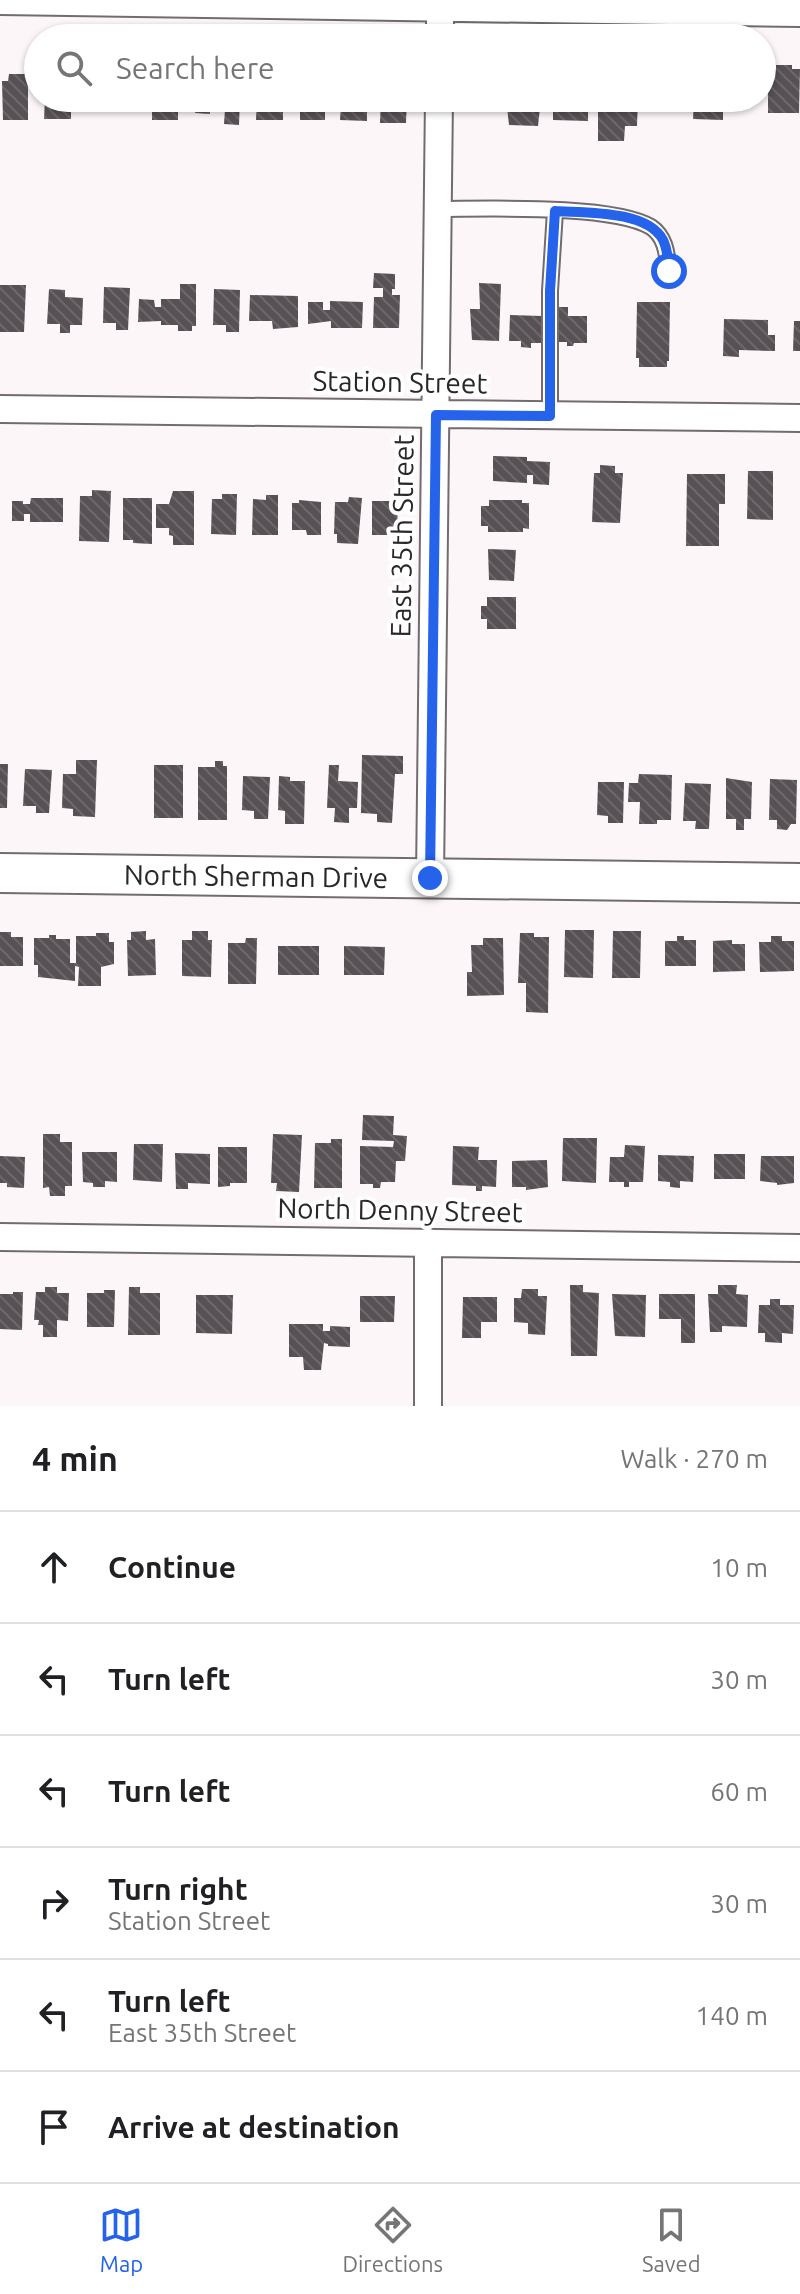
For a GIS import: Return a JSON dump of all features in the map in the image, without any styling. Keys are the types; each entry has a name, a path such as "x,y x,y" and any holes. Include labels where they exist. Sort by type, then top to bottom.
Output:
{"main road":[{"name":"North Sherman Drive","path":"0,873 800,883"}],"street":[{"path":"0,1 800,13"},
{"path":"440,8 440,24"},
{"name":"East 35th Street","path":"430,878 439,112"},
{"name":"Station Street","path":"0,409 800,418"},
{"name":"North Denny Street","path":"0,1237 800,1248"},
{"path":"428,1242 428,1406"}],"lane":[{"path":"438,209 617,215 653,228 667,250 669,271"},
{"path":"550,416 550,291 555,211"}],"building":[{"path":"776,65 792,65 792,69 800,69 799,113 768,113 776,112"},
{"path":"9,74 24,74 24,112 28,112 28,120 3,120 2,81 8,81"},
{"path":"44,112 71,112 71,119 44,119"},
{"path":"152,112 178,112 178,120 152,120"},
{"path":"225,112 239,112 239,125 224,124"},
{"path":"256,112 283,112 283,120 256,120"},
{"path":"300,112 325,112 325,120 300,120"},
{"path":"341,112 367,112 367,121 340,120"},
{"path":"380,112 406,112 406,123 380,123"},
{"path":"508,112 540,112 538,126 509,125"},
{"path":"553,112 588,112 588,121 553,120"},
{"path":"598,112 638,112 637,126 625,126 624,141 598,141"},
{"path":"693,112 723,112 723,120 693,119"},
{"path":"374,273 395,274 392,295 400,295 399,328 373,328 374,297 383,297 383,288 373,288"},
{"path":"479,283 501,284 499,341 472,340 470,309 480,309"},
{"path":"180,284 196,284 196,326 192,326 192,331 178,331 178,325 161,325 161,321 138,322 139,299 154,300 155,307 161,307 161,299 180,299"},
{"path":"0,285 26,285 24,332 0,332"},
{"path":"104,287 130,288 128,330 116,330 116,323 103,323"},
{"path":"49,289 65,290 65,297 83,298 82,325 70,325 70,333 60,333 60,324 47,324"},
{"path":"214,289 240,290 239,332 226,332 226,325 213,325"},
{"path":"250,295 298,296 298,327 273,329 272,321 249,321"},
{"path":"330,301 363,302 362,328 331,328 331,321 308,324 308,302 323,302 323,310 330,310"},
{"path":"637,302 670,302 667,367 639,367 639,358 636,358"},
{"path":"554,307 568,307 568,316 587,316 587,343 567,346 567,342 555,342"},
{"path":"510,315 542,316 541,343 531,343 531,348 521,347 521,341 509,341"},
{"path":"724,319 768,320 768,335 775,335 775,351 739,350 739,357 723,356"},
{"path":"794,321 800,321 800,351 793,351"},
{"path":"493,456 527,457 527,461 550,462 549,485 533,484 533,475 527,475 527,483 493,481"},
{"path":"600,465 615,466 615,473 623,473 620,523 592,522 594,473 600,473"},
{"path":"748,471 773,471 773,520 747,519"},
{"path":"687,474 725,474 725,504 719,504 719,546 686,546"},
{"path":"92,490 111,491 109,542 79,541 80,496 92,496"},
{"path":"173,491 194,491 194,545 173,545 169,528 156,528 156,504 169,504"},
{"path":"222,494 237,494 236,535 211,534 212,499 222,499"},
{"path":"266,495 278,495 278,535 252,535 253,499 266,500"},
{"path":"349,497 362,498 358,544 337,543 337,534 334,534 335,502 348,502"},
{"path":"31,498 63,498 63,522 30,522 30,514 24,514 24,521 12,521 12,501 30,504"},
{"path":"123,498 152,498 152,544 123,540"},
{"path":"299,500 321,502 321,535 292,530 292,503 299,503"},
{"path":"489,500 522,500 522,503 529,503 529,529 523,528 523,532 488,532 488,526 481,526 481,506 489,506"},
{"path":"372,501 398,501 397,535 372,535"},
{"path":"488,549 516,550 514,581 489,580"},
{"path":"487,597 516,597 516,629 487,629 487,619 481,619 481,606 487,606"},
{"path":"362,755 403,756 403,774 395,774 392,823 377,822 377,814 361,813"},
{"path":"76,760 97,760 95,817 73,816 73,809 62,808 63,774 76,774"},
{"path":"215,761 223,761 223,766 227,766 227,820 198,820 198,767 215,767"},
{"path":"0,764 8,764 7,808 0,808"},
{"path":"154,765 183,765 183,818 154,818"},
{"path":"329,765 339,765 338,781 358,782 357,808 349,808 349,823 334,822 335,808 327,808"},
{"path":"25,769 52,770 49,813 36,813 36,806 23,806"},
{"path":"639,774 672,775 671,820 639,824 640,802 628,802 629,783 638,783"},
{"path":"243,776 270,777 268,819 254,819 254,811 242,810"},
{"path":"279,776 290,777 290,781 305,781 304,824 285,824 285,811 278,810"},
{"path":"726,778 752,782 751,819 744,819 744,830 736,830 736,819 726,819"},
{"path":"770,779 797,780 796,824 791,824 787,830 777,829 777,820 769,820"},
{"path":"598,782 624,782 623,823 608,823 608,816 597,815"},
{"path":"685,783 711,784 709,829 695,829 696,821 683,821"},
{"path":"565,930 594,930 593,978 564,977"},
{"path":"146,931 146,940 155,939 156,975 128,976 127,940 131,940 131,932"},
{"path":"192,931 208,931 208,940 212,940 211,977 182,976 182,940 192,940"},
{"path":"613,931 641,931 640,978 612,978"},
{"path":"0,932 11,932 11,937 23,937 23,966 0,966"},
{"path":"96,933 109,933 109,942 114,942 114,964 101,967 101,986 78,986 79,967 75,966 75,981 38,977 38,965 34,965 34,938 56,935 56,939 70,939 70,963 76,963 76,936 96,936"},
{"path":"520,933 549,937 548,1013 526,1012 526,983 518,983"},
{"path":"677,936 684,936 684,940 696,940 696,966 665,966 665,941 677,941"},
{"path":"771,936 782,936 782,941 794,941 794,971 760,972 759,942 771,942"},
{"path":"246,938 257,938 256,984 228,984 228,943 245,943"},
{"path":"483,938 503,938 504,995 467,996 467,972 472,972 471,945 483,945"},
{"path":"732,940 732,944 745,944 745,971 713,972 713,941"},
{"path":"278,946 319,946 319,975 278,975"},
{"path":"344,946 385,947 384,975 344,975"},
{"path":"363,1115 394,1116 393,1135 407,1136 405,1161 396,1161 395,1182 381,1182 380,1188 373,1188 373,1184 360,1184 360,1146 393,1147 394,1141 362,1140"},
{"path":"43,1134 60,1134 60,1142 72,1142 72,1186 65,1186 65,1196 50,1196 49,1187 43,1188"},
{"path":"273,1134 302,1135 299,1192 276,1191 277,1183 271,1183"},
{"path":"563,1138 597,1138 596,1183 562,1181"},
{"path":"331,1139 342,1139 342,1188 314,1188 315,1143 331,1143"},
{"path":"134,1144 163,1144 162,1182 133,1180"},
{"path":"625,1145 645,1146 643,1182 629,1182 629,1187 624,1187 624,1182 609,1182 610,1157 624,1157"},
{"path":"453,1146 479,1147 478,1160 497,1160 496,1187 482,1186 482,1191 476,1191 476,1186 452,1185"},
{"path":"218,1147 247,1147 247,1183 218,1187"},
{"path":"82,1152 117,1152 117,1182 105,1181 105,1187 93,1187 93,1183 83,1182"},
{"path":"175,1153 210,1154 210,1184 188,1183 188,1189 176,1189"},
{"path":"714,1154 745,1154 745,1179 714,1179"},
{"path":"658,1155 694,1156 693,1182 680,1181 680,1188 670,1187 670,1182 658,1181"},
{"path":"0,1156 25,1157 24,1188 7,1187 7,1183 0,1183"},
{"path":"761,1156 794,1156 794,1183 777,1185 760,1181"},
{"path":"547,1160 548,1187 526,1190 526,1187 512,1187 512,1161"},
{"path":"570,1285 583,1285 583,1292 599,1293 597,1356 571,1356"},
{"path":"718,1285 737,1285 736,1294 748,1295 747,1327 722,1326 722,1332 710,1332 708,1294 718,1294"},
{"path":"45,1287 57,1287 57,1293 69,1293 68,1321 57,1320 57,1337 43,1337 43,1325 38,1325 39,1320 34,1320 36,1292 45,1292"},
{"path":"129,1287 140,1287 140,1293 160,1293 160,1335 128,1335"},
{"path":"522,1289 538,1289 538,1296 547,1296 545,1335 528,1334 528,1323 514,1322 514,1298 521,1298"},
{"path":"104,1290 115,1290 114,1327 87,1327 87,1293 104,1293"},
{"path":"23,1292 22,1330 0,1329 0,1294"},
{"path":"612,1294 646,1295 645,1337 615,1336"},
{"path":"659,1294 695,1294 695,1343 681,1343 681,1319 659,1319"},
{"path":"196,1295 233,1295 232,1334 196,1333"},
{"path":"360,1296 395,1296 394,1322 360,1322"},
{"path":"463,1297 497,1297 497,1322 481,1322 481,1338 462,1338"},
{"path":"770,1299 780,1299 780,1305 794,1305 793,1334 782,1333 782,1343 765,1342 765,1333 758,1333 759,1305 770,1305"},
{"path":"289,1324 323,1324 323,1331 330,1331 330,1326 350,1327 350,1347 324,1343 321,1370 304,1370 303,1357 289,1357"}],"route":[{"path":"430,878 436,415 550,416 550,291 555,211 617,215 653,228 667,250 669,271"}]}
